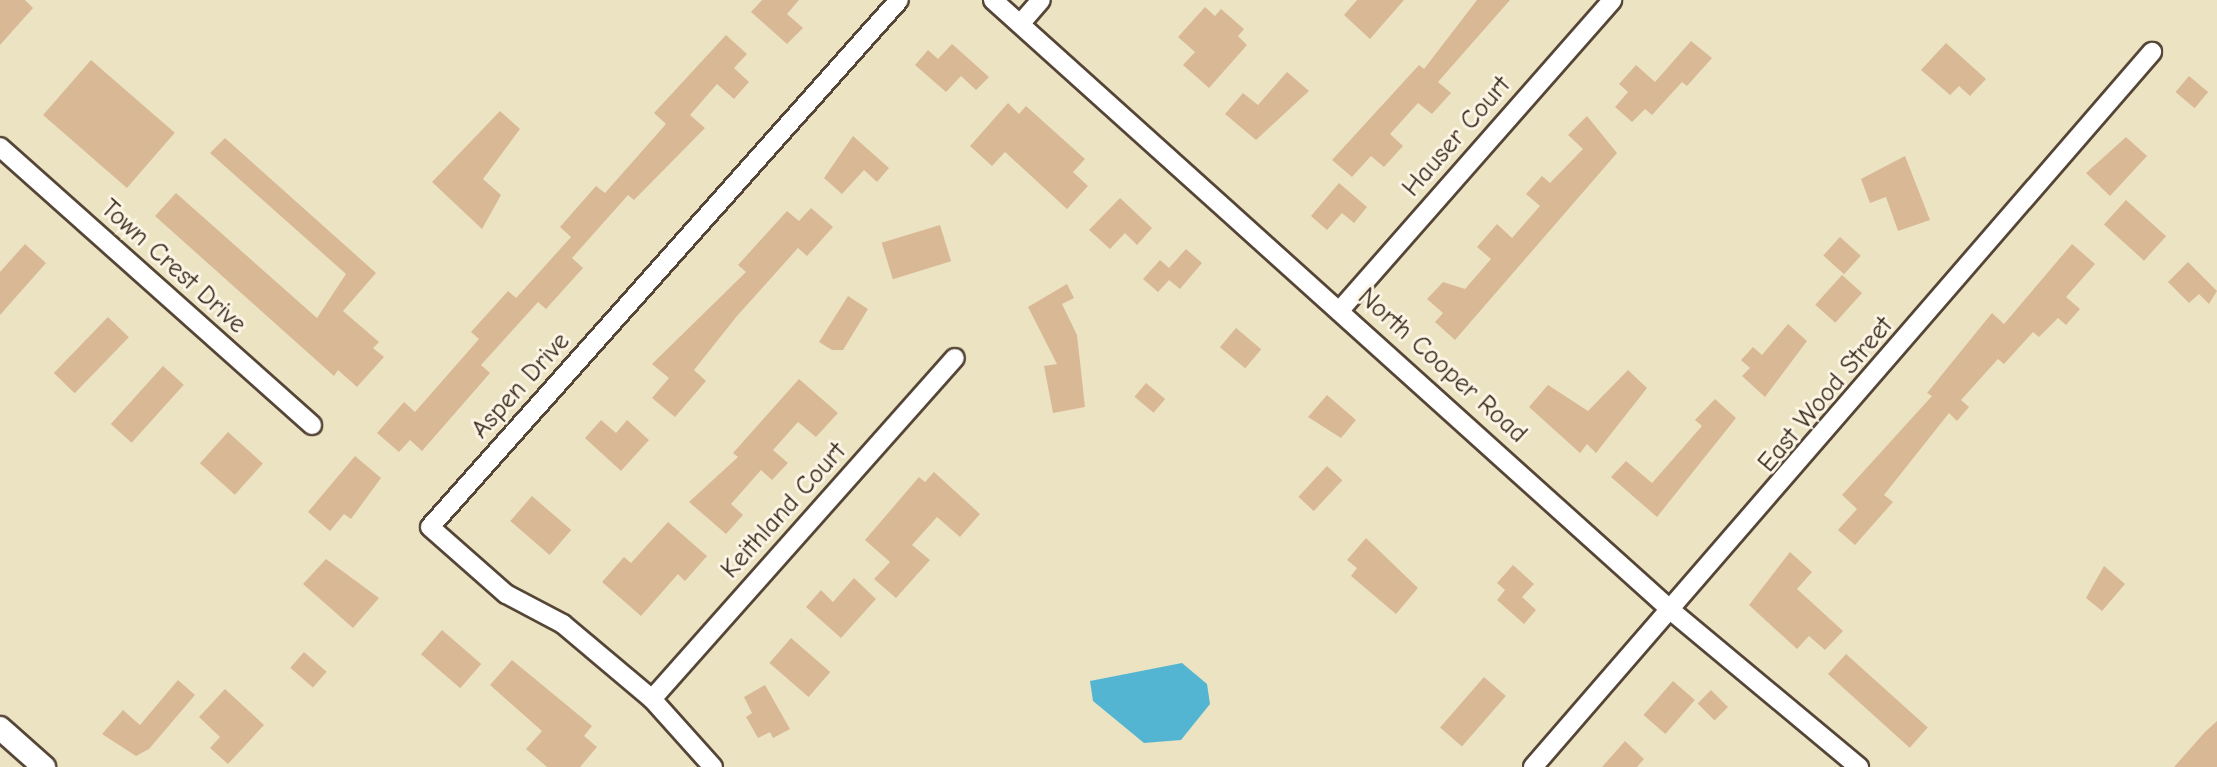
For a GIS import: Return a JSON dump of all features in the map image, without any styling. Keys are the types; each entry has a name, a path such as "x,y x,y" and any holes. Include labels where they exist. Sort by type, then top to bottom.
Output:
{"street":[{"name":"Aspen Drive","path":"713,767 652,699 563,624 506,594 430,527 899,0"},
{"name":"North Cooper Road","path":"993,0 1341,309 1674,613 1859,767"},
{"path":"1021,23 1041,0"},
{"name":"Hauser Court","path":"1341,309 1612,0"},
{"name":"East Wood Street","path":"1533,767 1674,613 2152,52"},
{"name":"Town Crest Drive","path":"0,147 312,425"},
{"name":"Keithland Court","path":"652,699 955,358"},
{"path":"0,728 44,767"}],"water":[{"path":"1182,663 1207,684 1210,704 1181,740 1144,743 1093,701 1090,681"}],"building":[{"path":"0,0 25,0 33,8 0,45"},
{"path":"762,0 799,0 787,14 803,28 787,44 751,12"},
{"path":"1357,0 1404,0 1370,39 1344,15"},
{"path":"1477,0 1510,0 1438,82 1451,93 1432,114 1418,103 1390,134 1403,146 1384,167 1371,156 1352,177 1332,160 1419,65 1424,69"},
{"path":"1205,7 1215,16 1221,9 1244,29 1238,36 1247,45 1209,88 1183,65 1195,52 1178,37"},
{"path":"726,35 747,54 734,68 749,82 734,99 717,84 690,115 705,128 634,200 628,195 572,258 583,268 546,309 538,302 481,365 490,373 422,451 410,440 399,452 377,433 404,402 415,412 479,339 471,332 508,291 516,298 571,237 560,227 596,186 605,193 666,124 654,113"},
{"path":"1691,41 1712,58 1687,86 1682,82 1652,115 1645,109 1632,122 1615,107 1628,92 1619,84 1636,65 1655,82"},
{"path":"1946,43 1986,79 1970,96 1959,86 1950,95 1921,70"},
{"path":"952,44 989,77 976,90 961,76 946,92 915,65 928,50 938,59"},
{"path":"91,60 175,133 127,188 43,115"},
{"path":"1287,72 1309,91 1256,140 1225,114 1243,93 1258,105"},
{"path":"2189,76 2208,92 2195,108 2176,92"},
{"path":"1008,103 1019,114 1026,106 1085,159 1073,172 1088,186 1067,209 1005,152 992,166 970,146"},
{"path":"500,111 520,129 483,179 501,195 482,229 432,182"},
{"path":"1587,116 1617,153 1455,340 1435,322 1443,313 1427,299 1443,282 1465,289 1491,259 1477,247 1497,224 1512,238 1540,206 1526,194 1542,176 1550,183 1583,149 1568,135"},
{"path":"853,136 889,168 877,182 864,170 842,194 824,178"},
{"path":"2126,137 2147,156 2110,196 2086,173"},
{"path":"225,138 376,273 343,311 379,342 373,348 384,357 357,387 338,370 334,376 155,216 176,193 317,318 346,274 210,153"},
{"path":"1905,156 1930,220 1898,231 1886,197 1870,203 1861,179"},
{"path":"1339,183 1367,207 1354,223 1342,213 1327,230 1311,216"},
{"path":"1120,198 1152,228 1137,245 1125,233 1110,249 1089,230"},
{"path":"2126,200 2166,236 2144,261 2104,225"},
{"path":"811,208 833,227 807,256 798,248 737,316 694,370 706,381 675,417 652,398 669,378 652,364 746,272 738,265 787,211 799,221"},
{"path":"940,225 951,261 893,279 882,243"},
{"path":"1840,237 1861,256 1844,274 1823,256"},
{"path":"25,244 46,263 0,315 0,272"},
{"path":"2072,244 2095,264 2066,297 2080,309 2066,325 2058,318 2039,337 2033,332 2004,364 1998,359 1961,400 1969,407 1957,421 1949,413 1884,495 1893,502 1855,545 1838,530 1857,509 1842,495 1932,396 1927,393 1992,313 2004,324"},
{"path":"1186,249 1202,263 1180,289 1169,280 1158,292 1143,279 1160,260 1169,268"},
{"path":"2188,262 2217,291 2209,304 2199,294 2189,303 2168,282"},
{"path":"1842,275 1862,293 1835,323 1815,305"},
{"path":"1067,284 1074,298 1062,304 1077,335 1085,407 1053,413 1044,366 1057,364 1028,307"},
{"path":"848,296 868,309 843,350 832,350 819,342"},
{"path":"108,317 129,337 75,393 54,373"},
{"path":"1788,324 1807,341 1765,397 1742,376 1750,368 1741,360 1753,347 1762,355"},
{"path":"1236,328 1261,349 1245,368 1220,347"},
{"path":"163,366 184,385 132,443 111,424"},
{"path":"1628,370 1647,388 1596,453 1587,444 1580,453 1529,407 1548,385 1588,411"},
{"path":"799,379 838,413 816,437 798,422 773,450 788,463 772,480 761,470 731,504 743,515 726,534 689,502 738,457 733,453"},
{"path":"1146,383 1165,399 1154,413 1134,397"},
{"path":"1327,395 1356,420 1341,438 1308,417"},
{"path":"1715,399 1736,418 1657,517 1611,477 1626,461 1652,483 1702,426 1695,420"},
{"path":"601,420 616,433 627,420 649,440 621,471 585,438"},
{"path":"228,432 263,463 235,495 200,463"},
{"path":"355,456 381,478 351,519 344,514 330,531 308,512"},
{"path":"1327,466 1342,480 1314,511 1298,497"},
{"path":"934,472 980,514 960,537 937,517 912,545 930,560 896,598 874,579 890,562 865,540 919,477 925,482"},
{"path":"532,496 571,530 550,555 510,521"},
{"path":"668,522 707,556 685,581 678,574 641,616 602,582 624,557 631,563"},
{"path":"1366,538 1418,588 1396,614 1351,576 1357,568 1347,560"},
{"path":"1790,552 1812,572 1797,589 1843,631 1825,650 1809,636 1797,649 1749,605"},
{"path":"326,559 379,598 353,628 303,584"},
{"path":"1513,565 1534,584 1522,597 1536,610 1524,624 1497,600 1505,590 1497,583"},
{"path":"2104,566 2125,584 2102,611 2086,598"},
{"path":"854,578 876,599 841,638 806,607 821,590 833,602"},
{"path":"442,630 481,664 460,688 421,654"},
{"path":"791,638 830,672 809,697 769,663"},
{"path":"304,652 327,672 313,688 290,668"},
{"path":"1846,654 1928,728 1910,748 1828,674"},
{"path":"512,660 592,726 584,736 597,747 580,767 547,767 526,749 542,731 490,685"},
{"path":"1484,677 1506,696 1462,747 1440,728"},
{"path":"178,680 195,695 149,749 136,756 102,734 123,710 140,725"},
{"path":"1673,681 1695,700 1665,734 1643,715"},
{"path":"765,685 790,729 773,738 770,732 758,738 746,717 752,713 744,697"},
{"path":"225,689 264,725 228,764 210,748 220,737 199,717"},
{"path":"1711,690 1728,707 1715,720 1698,703"},
{"path":"2217,721 2217,767 2174,767 2205,732"},
{"path":"1625,741 1644,759 1637,767 1602,767"}]}
